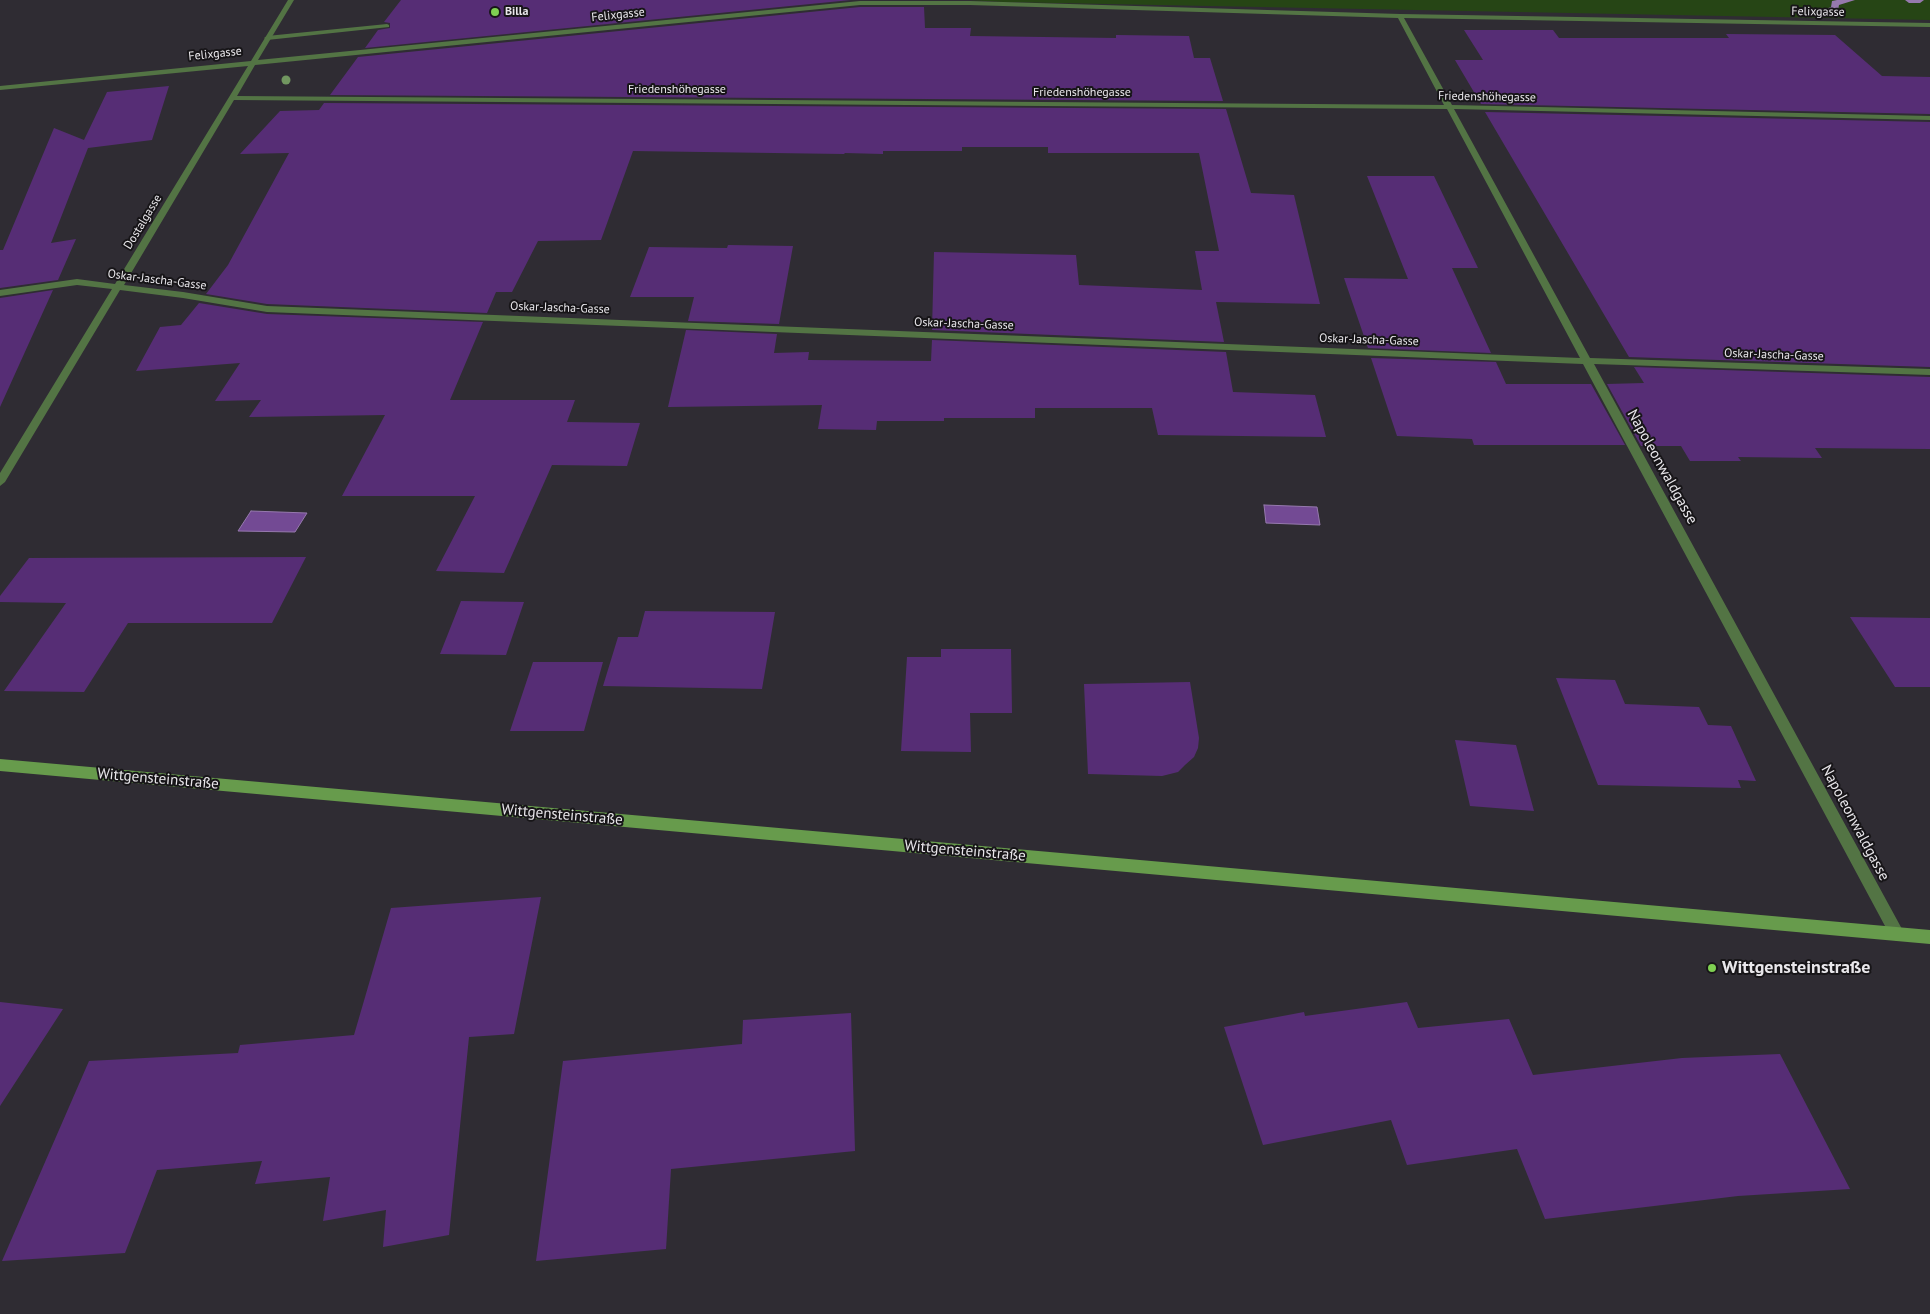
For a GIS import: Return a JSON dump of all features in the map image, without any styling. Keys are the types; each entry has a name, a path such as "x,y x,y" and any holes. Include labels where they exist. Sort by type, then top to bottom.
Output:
{"street":[{"name":"Dostalgasse","path":"0,482 291,0"},
{"name":"Felixgasse","path":"0,88 860,3 970,3 1400,16 1930,25"},
{"name":"Napoleonwaldgasse","path":"1400,16 1897,934"},
{"path":"267,38 387,26"},
{"name":"Friedenshöhegasse","path":"233,98 1449,107 1930,118"},
{"name":"Oskar-Jascha-Gasse","path":"0,293 78,282 184,295 267,309 1587,361 1930,372"},
{"name":"Wittgensteinstraße","path":"0,765 1930,936"}],"green space":[{"path":"968,0 1930,0 1930,20 1004,2"}],"shaded area":[{"path":"1264,505 1317,507 1320,525 1266,523"},
{"path":"251,511 307,513 295,532 238,531"}],"building":[{"path":"401,0 851,0 365,48 378,30 390,28 390,23 384,22"},
{"path":"860,7 924,7 925,28 971,28 970,36 1116,38 1116,35 1189,36 1194,58 1210,58 1223,101 330,95 358,57"},
{"path":"1464,30 1553,30 1559,38 1729,38 1726,34 1835,35 1882,76 1930,77 1930,114 1481,104 1455,60 1483,60"},
{"path":"169,86 152,140 88,148 51,243 76,239 58,280 0,288 0,250 3,250 54,128 84,140 107,92"},
{"path":"324,103 1226,109 1251,193 1294,195 1320,304 1216,302 1224,342 932,330 934,252 1076,255 1079,285 1202,290 1195,251 1219,251 1199,153 1048,153 1048,147 962,147 962,151 883,151 883,154 633,151 601,240 538,241 512,292 496,292 487,313 267,304 206,294 228,265 289,153 240,154 280,111 319,110"},
{"path":"1485,112 1930,122 1930,367 1629,357"},
{"path":"1367,176 1434,176 1478,268 1452,268 1491,353 1368,348 1344,278 1408,279"},
{"path":"728,245 793,246 779,324 688,321 694,297 630,297 649,247 727,248"},
{"path":"53,290 0,407 0,298"},
{"path":"199,303 267,314 483,322 450,400 575,400 567,422 640,423 627,466 552,465 504,573 436,571 475,496 342,496 385,415 249,417 261,400 215,401 240,363 136,371 160,327 181,325"},
{"path":"686,330 777,334 774,353 809,352 808,360 931,361 932,340 1226,352 1233,392 1315,395 1326,437 1158,435 1152,408 1035,408 1035,418 944,418 944,421 877,421 876,430 818,429 822,405 668,407"},
{"path":"1371,358 1496,362 1506,384 1591,384 1625,445 1474,445 1472,439 1397,436"},
{"path":"1634,367 1930,377 1930,449 1815,448 1822,458 1738,457 1741,461 1690,461 1681,446 1641,446 1607,384 1644,383"},
{"path":"306,557 272,623 128,623 84,692 4,691 66,603 0,602 0,596 29,558"},
{"path":"461,601 524,602 506,655 440,654"},
{"path":"645,611 775,612 762,689 603,686 618,637 638,637"},
{"path":"1850,617 1930,618 1930,687 1895,687"},
{"path":"941,649 1011,649 1012,713 970,713 971,752 901,751 907,657 941,657"},
{"path":"533,662 603,662 584,731 510,731"},
{"path":"1556,678 1615,680 1625,704 1699,707 1708,725 1731,726 1756,781 1738,780 1741,788 1598,785"},
{"path":"1190,682 1199,738 1198,748 1194,757 1178,772 1162,776 1088,774 1084,684"},
{"path":"1455,740 1516,745 1534,811 1470,806"},
{"path":"541,897 514,1034 469,1037 449,1235 383,1247 386,1210 323,1221 330,1177 255,1184 262,1161 157,1170 125,1253 2,1261 89,1061 238,1053 240,1045 354,1035 391,908"},
{"path":"0,1002 63,1009 0,1106"},
{"path":"1407,1002 1418,1028 1509,1019 1533,1075 1682,1058 1780,1054 1850,1189 1738,1196 1545,1219 1517,1149 1407,1165 1391,1120 1263,1145 1224,1027 1304,1012 1305,1016"},
{"path":"851,1013 855,1151 671,1169 666,1249 536,1261 563,1061 742,1044 743,1020"}],"waterway":[{"path":"1820,15 1835,8 1835,3 1851,0"},
{"path":"1909,0 1920,0"}],"place":[{"name":"Billa","path":"495,12"},
{"name":"Wittgensteinstraße","path":"1712,968"}]}
